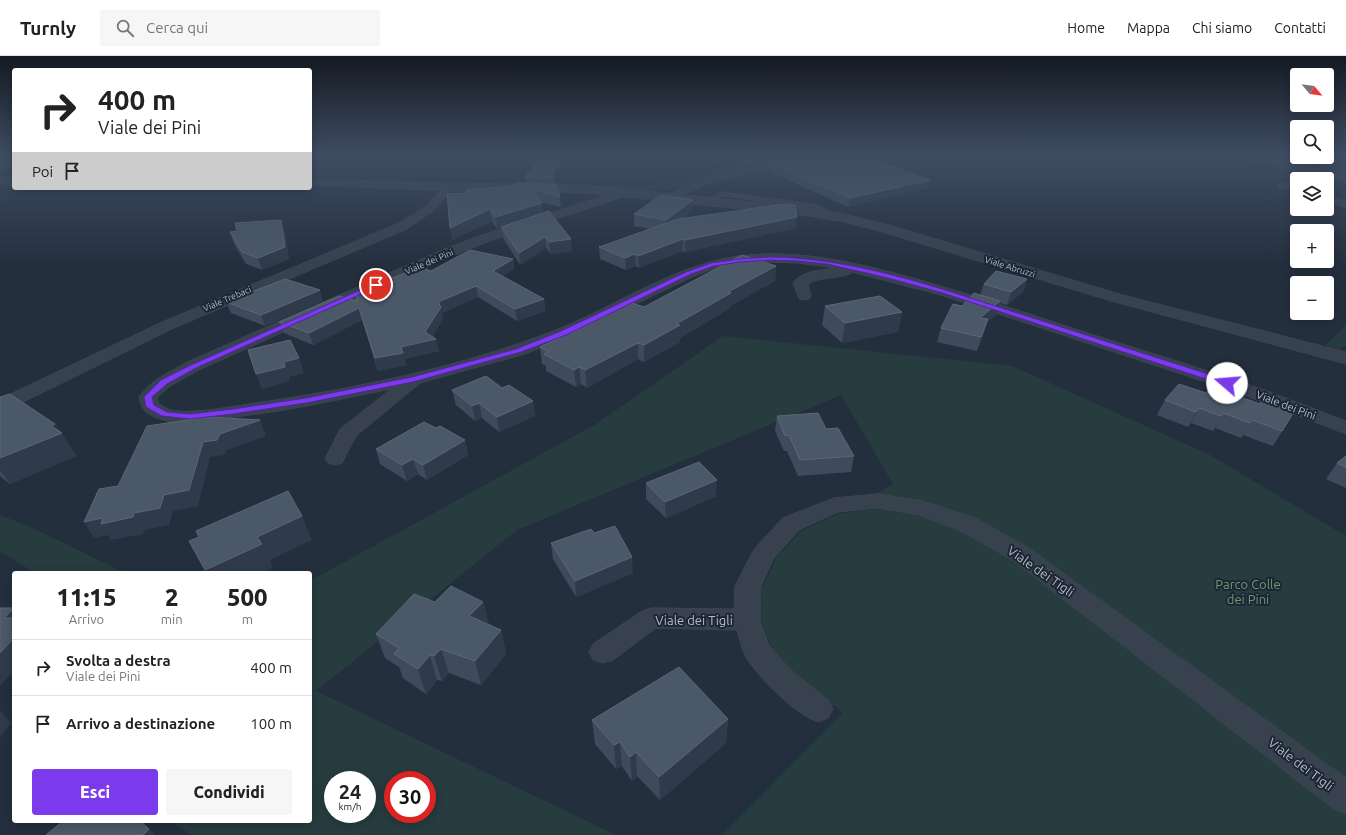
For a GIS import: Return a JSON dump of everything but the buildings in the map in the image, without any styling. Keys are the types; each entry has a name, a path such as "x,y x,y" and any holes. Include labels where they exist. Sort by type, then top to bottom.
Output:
{"street":[{"name":"Viale Trebaci","path":"0,406 168,325 403,226 429,209 445,192"},
{"name":"Viale Abruzzi","path":"616,192 844,218 884,228 1117,298 1346,358"},
{"path":"670,198 679,192"},
{"name":"Viale dei Pini","path":"624,193 483,239 447,253 194,366 164,382 148,397 150,407 165,415 190,416 233,412 306,401 413,380 519,350 563,333 689,273 713,265 739,260 798,259 827,262 859,269 946,292 1242,388 1346,428"},
{"path":"1334,201 1346,204"},
{"name":"Viale dei Pini","path":"804,296 800,283 811,276 859,269"},
{"name":"Viale dei Pini","path":"335,459 346,434 413,380"},
{"name":"Viale dei Tigli","path":"818,709 780,678 757,651 746,620 748,586 764,553 791,524 834,505 878,501 922,508 967,524 1022,555 1346,798"},
{"name":"Viale dei Tigli","path":"604,652 651,618 746,620"}],"green space":[{"path":"1346,325 1346,345 1340,349 1325,346"},
{"name":"Parco Colle dei Pini","path":"723,336 1012,366 1210,455 1346,536 1346,785 1029,551 876,494 893,484 841,395 517,530 316,691 616,835 191,835 174,823 312,823 312,580 596,424"},
{"path":"880,509 920,516 962,531 1015,561 1346,813 1346,835 722,835 843,713 791,670 771,646 761,619 762,589 776,558 801,531 840,513"},
{"path":"0,515 33,528 121,571 32,571 0,551"}],"route":[{"path":"376,285 194,366 164,382 148,397 150,407 165,415 190,416 233,412 306,401 413,380 519,350 563,333 689,273 713,265 739,260 770,258 827,262 889,276 946,292 1227,383"}]}
